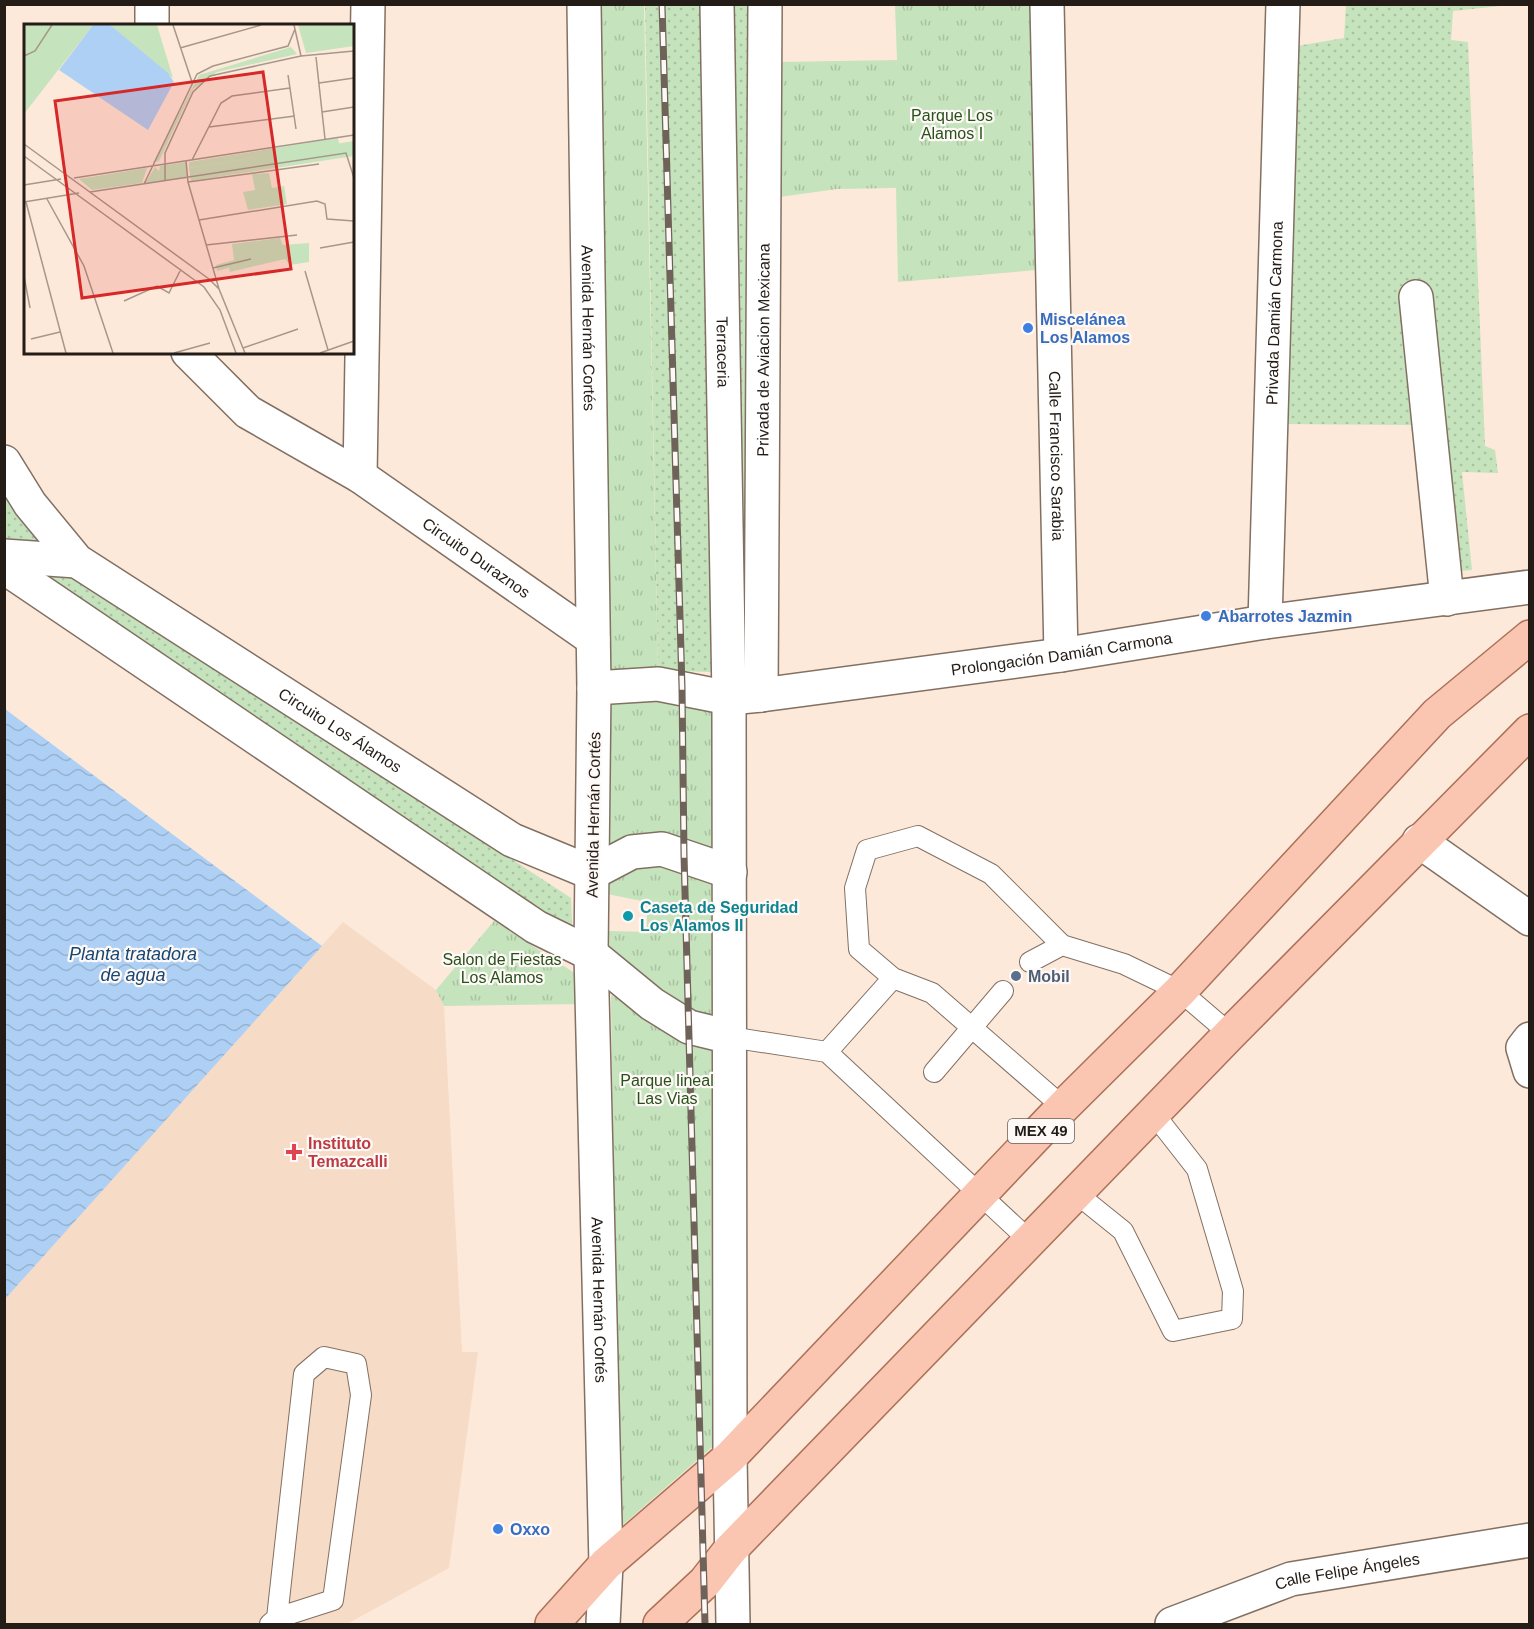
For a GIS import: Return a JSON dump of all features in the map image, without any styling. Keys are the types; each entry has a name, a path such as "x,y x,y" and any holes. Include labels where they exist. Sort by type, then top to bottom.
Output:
{"main road":[{"name":"MEX 49","path":"552,1624 606,1564 730,1457 1064,1107 1180,991 1437,714 1530,637"},
{"path":"660,1624 705,1582 730,1550 1230,1034 1530,731"}],"street":[{"path":"152,4 152,24"},
{"path":"360,476 368,4"},
{"name":"Avenida Hernán Cortés","path":"584,4 594,688 591,954 606,1564 603,1624"},
{"name":"Terraceria","path":"717,4 729,698"},
{"name":"Privada de Aviacion Mexicana","path":"761,695 765,4"},
{"name":"Calle Francisco Sarabia","path":"1047,4 1061,655"},
{"name":"Privada Damián Carmona","path":"1265,622 1283,4"},
{"path":"1416,297 1447,599"},
{"name":"Circuito Duraznos","path":"190,354 248,412 360,476 593,639"},
{"name":"Circuito Los Álamos","path":"4,462 30,504 77,561 512,840 592,873"},
{"path":"4,556 77,561"},
{"path":"4,567 536,927 591,954 652,1004 689,1027 730,1037"},
{"name":"Prolongación Damián Carmona","path":"594,688 658,684 729,698 761,695 1061,655 1265,622 1530,587"},
{"path":"729,698 730,1550 733,1624"},
{"path":"1419,841 1530,918"},
{"path":"592,873 632,852 662,849 730,872"},
{"path":"1530,1039 1523,1048 1530,1071"},
{"name":"Calle Felipe Ángeles","path":"1172,1624 1291,1579 1530,1540"}],"lane":[{"path":"1064,1107 932,993 893,978 859,949 855,888 867,850 918,836 991,874 1062,945 1124,964 1180,991 1230,1034"},
{"path":"1030,962 1062,945"},
{"path":"827,1052 893,978"},
{"path":"934,1072 1003,991"},
{"path":"730,1037 827,1052 904,1110 980,1195 1030,1241"},
{"path":"1077,1194 1123,1231 1173,1331 1232,1318 1233,1290 1197,1169 1154,1114"},
{"path":"324,1357 356,1364 361,1395 333,1600 274,1621 304,1374 324,1357"}],"shaded area":[{"name":"Instituto Temazcalli","path":"343,922 436,990 444,1006 462,1352 478,1352 449,1568 347,1624 5,1624 5,1298"}],"green space":[{"path":"595,5 644,5 658,670 606,669"},
{"path":"645,5 750,5 759,674 658,670"},
{"name":"Parque Los Alamos I","path":"895,5 1036,5 1037,270 898,282 896,188 837,189 765,199 778,62 897,60"},
{"path":"1346,5 1509,5 1453,11 1451,40 1468,42 1485,446 1495,450 1498,473 1462,472 1472,570 1429,574 1411,425 1279,424 1285,48 1344,38"},
{"path":"4,468 51,557 571,898 573,945 4,565"},
{"name":"Parque lineal Las Vias","path":"604,691 726,699 722,1023 692,1016 610,967 609,931 647,932 647,902 607,894"},
{"name":"Salon de Fiestas Los Alamos","path":"494,921 587,981 584,1004 444,1006 436,990"},
{"name":"Parque lineal Las Vias","path":"611,995 684,1037 722,1047 718,1442 618,1529"}],"water":[{"name":"Planta tratadora de agua","path":"5,709 322,946 5,1299"}],"railway":[{"path":"662,4 682,687 684,855 705,1624"}],"place":[{"name":"Miscelánea Los Alamos","path":"1028,328"},
{"name":"Abarrotes Jazmin","path":"1206,616"},
{"name":"Caseta de Seguridad Los Alamos II","path":"628,916"},
{"name":"Mobil","path":"1016,976"},
{"name":"Instituto Temazcalli","path":"294,1152"},
{"name":"Oxxo","path":"498,1529"}]}
